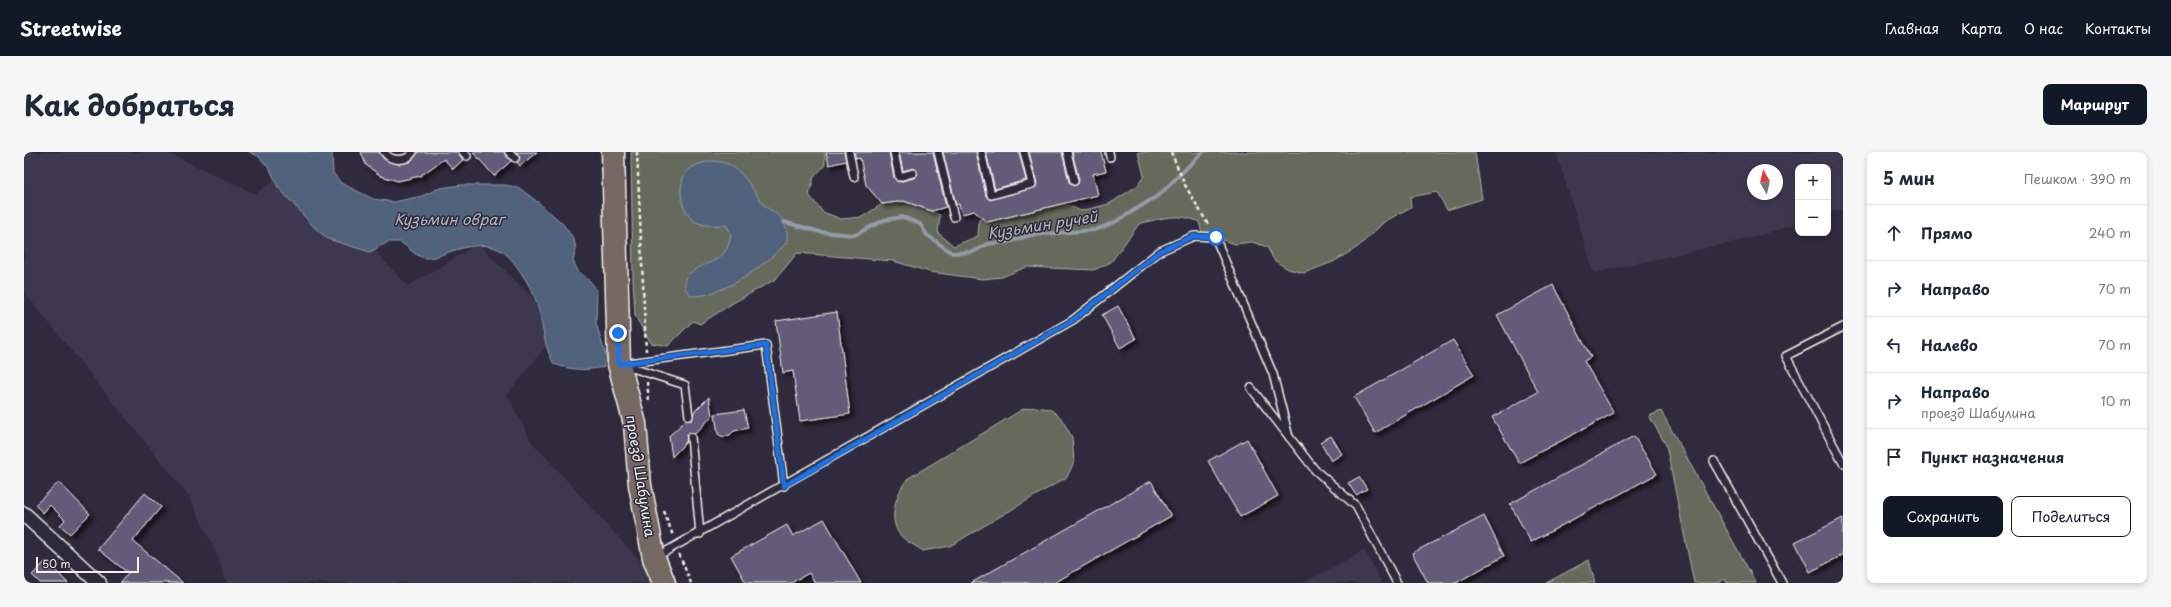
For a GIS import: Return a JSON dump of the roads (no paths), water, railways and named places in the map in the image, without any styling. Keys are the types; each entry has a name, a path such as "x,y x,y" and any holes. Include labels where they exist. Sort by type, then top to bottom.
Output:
{"main road":[{"name":"проезд Шабулина","path":"613,152 619,364 635,424 640,485 654,558 664,583"}],"street":[{"path":"24,514 99,583"}],"lane":[{"path":"384,152 388,157 397,159 406,158 413,152"},
{"path":"509,152 515,158"},
{"path":"849,152 854,177"},
{"path":"894,152 899,177 913,174"},
{"path":"938,152 954,217"},
{"path":"981,152 991,194 1032,184 1024,152"},
{"path":"1067,152 1074,181"},
{"path":"654,558 700,534 1073,320 1160,251 1194,236 1216,237 1273,374 1289,437"},
{"path":"1843,327 1786,356 1843,462"},
{"path":"619,364 766,345 784,486"},
{"path":"619,364 684,385 689,416"},
{"path":"1251,388 1314,470 1356,506 1397,583"},
{"path":"691,437 700,534"},
{"path":"1714,461 1782,583"}],"water":[{"name":"Кузьмин овраг","path":"249,152 332,152 333,173 341,183 373,199 394,202 422,196 440,188 461,185 504,185 518,187 562,223 574,239 576,249 573,261 578,271 590,281 597,290 596,323 607,360 603,367 578,369 566,368 554,364 546,346 540,315 533,294 521,272 507,255 499,250 481,245 452,251 435,257 424,258 417,255 400,242 388,242 370,252 328,239 314,227 278,187 270,169 258,156"},
{"path":"713,161 723,162 731,166 743,176 764,205 777,214 784,223 787,230 787,242 768,260 743,278 717,291 703,295 691,296 685,288 685,278 692,271 720,257 725,252 729,244 731,233 726,225 700,224 693,220 685,210 683,204 681,185 685,174 694,166"}],"waterway":[{"name":"Кузьмин ручей","path":"784,222 820,232 855,235 884,220 903,217 920,224 927,235 952,253 973,252 987,244 1008,242 1031,235 1095,230 1115,222 1159,195 1203,152"}]}
